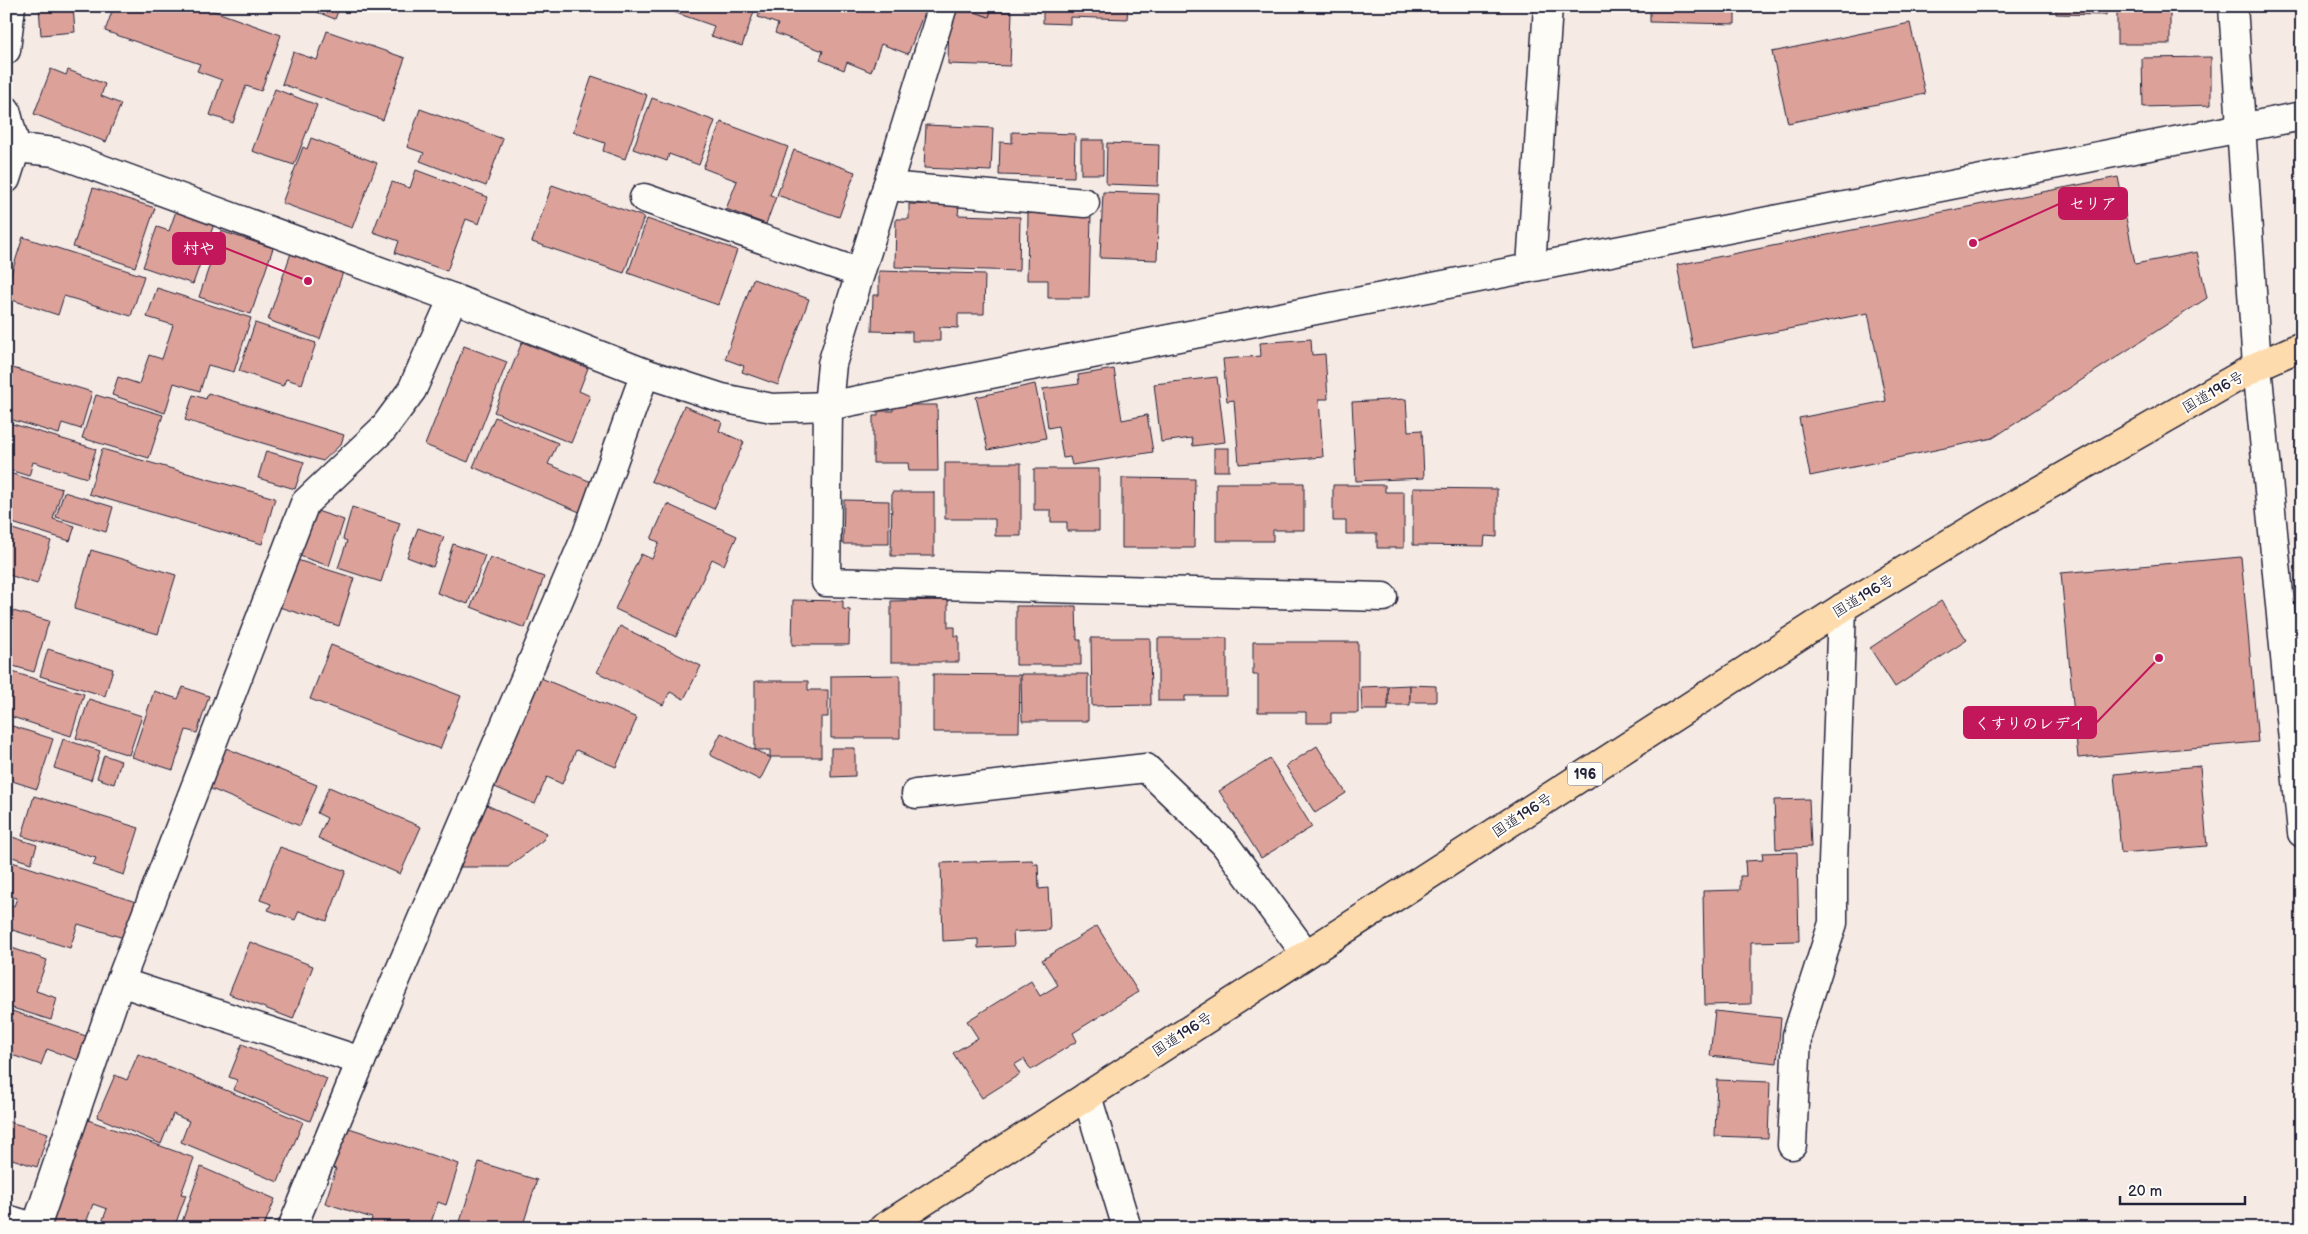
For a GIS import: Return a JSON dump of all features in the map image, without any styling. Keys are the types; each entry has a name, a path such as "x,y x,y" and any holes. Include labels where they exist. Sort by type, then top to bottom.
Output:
{"highway":[{"name":"国道196号","path":"883,1228 1842,608 1986,521 2257,366 2302,346"}],"street":[{"path":"6,50 11,6"},
{"path":"943,6 832,364 828,406 826,582 1383,597"},
{"path":"1531,267 1548,6"},
{"path":"2233,6 2257,366 2302,833"},
{"path":"6,110 16,148 6,179"},
{"path":"16,148 55,152 453,298 645,373 722,398 772,408 828,406 2302,116"},
{"path":"887,186 1085,203"},
{"path":"644,198 860,274"},
{"path":"24,1225 305,503 383,428 412,390 453,298"},
{"path":"292,1228 361,1061 587,534 645,373"},
{"path":"1792,1145 1798,1035 1833,923 1833,863 1842,608"},
{"path":"916,794 1146,768 1224,843 1306,954"},
{"path":"120,982 361,1061"},
{"path":"1086,1096 1128,1228"}],"building":[{"path":"39,6 73,6 75,32 41,35"},
{"path":"114,6 200,6 281,35 261,91 246,86 233,123 210,115 222,80 197,71 200,64 105,31"},
{"path":"319,6 340,6 335,19 317,12"},
{"path":"656,6 756,6 742,46 711,36 714,26"},
{"path":"762,6 916,6 925,10 908,54 881,44 871,72 847,62 844,70 820,60 823,51 775,33 778,24 758,17"},
{"path":"955,6 993,6 989,17"},
{"path":"1024,6 1128,6 1127,19 1070,17 1070,24 1043,23 1043,10 1024,10"},
{"path":"1650,6 1735,6 1735,24 1650,22"},
{"path":"2056,6 2107,6 2106,15 2056,14"},
{"path":"2117,6 2170,6 2170,44 2117,44"},
{"path":"991,11 1012,12 1010,66 948,64 949,12 975,12 989,17"},
{"path":"1910,23 1925,94 1788,123 1772,52"},
{"path":"327,31 405,58 383,120 282,84 293,52 317,60"},
{"path":"2211,57 2211,105 2143,107 2142,58"},
{"path":"51,69 66,75 68,70 105,84 101,96 121,104 106,142 34,114"},
{"path":"592,76 647,95 625,159 603,151 605,143 573,132"},
{"path":"275,89 317,105 294,165 252,151"},
{"path":"652,98 715,121 699,165 669,154 667,161 633,149"},
{"path":"420,109 503,139 486,186 420,161 424,153 407,147"},
{"path":"721,122 788,147 770,195 776,197 766,224 726,209 737,181 703,168"},
{"path":"926,125 993,128 991,171 924,168"},
{"path":"1012,132 1075,134 1074,177 999,175 1000,142 1012,143"},
{"path":"311,138 377,163 352,228 282,203 303,147 307,149"},
{"path":"1081,140 1103,140 1103,174 1081,174"},
{"path":"1107,143 1159,145 1158,186 1106,184"},
{"path":"794,150 855,172 839,217 777,195"},
{"path":"416,170 488,197 479,224 466,219 447,271 395,253 399,241 373,232 392,182 410,188"},
{"path":"2118,177 2135,264 2197,252 2207,298 1993,438 1810,476 1799,418 1886,401 1868,313 1693,348 1677,265"},
{"path":"552,185 644,217 624,273 532,242"},
{"path":"93,188 155,208 135,267 73,247"},
{"path":"1103,192 1159,194 1157,260 1100,258"},
{"path":"909,204 959,205 958,215 1020,217 1019,271 895,267 896,219 909,219"},
{"path":"176,211 214,224 193,284 143,267 157,227 169,231"},
{"path":"1028,213 1091,215 1089,298 1048,298 1048,280 1027,280"},
{"path":"647,219 737,250 718,305 628,273"},
{"path":"221,231 273,248 251,314 199,297"},
{"path":"23,237 144,276 131,316 64,296 58,315 6,298 6,290"},
{"path":"291,253 343,272 320,339 268,320"},
{"path":"879,271 985,274 984,314 958,314 958,328 940,327 940,341 912,341 912,332 872,331 873,295 879,295"},
{"path":"753,279 809,299 778,385 742,372 744,366 725,359"},
{"path":"157,288 251,318 234,372 208,365 200,391 174,383 165,413 112,395 118,377 139,384 149,355 162,359 173,325 147,317"},
{"path":"255,323 316,343 302,384 286,379 283,386 239,371"},
{"path":"1311,339 1312,355 1325,354 1328,399 1319,399 1323,457 1239,464 1234,400 1227,401 1223,359 1261,356 1260,343"},
{"path":"522,342 588,368 579,391 590,396 571,443 494,412"},
{"path":"464,346 507,362 468,462 425,445"},
{"path":"6,366 92,392 81,429 62,423 59,434 6,418"},
{"path":"1114,369 1122,420 1147,415 1153,452 1072,465 1070,457 1063,458 1058,426 1048,428 1043,389 1079,384 1078,375"},
{"path":"1217,377 1225,442 1193,446 1192,438 1161,442 1154,384"},
{"path":"1035,384 1046,438 988,450 976,397"},
{"path":"208,393 344,435 341,444 323,461 185,420 193,395 206,399"},
{"path":"96,395 163,415 149,458 82,438"},
{"path":"1406,399 1408,431 1422,430 1424,478 1356,481 1352,402"},
{"path":"893,405 937,405 938,471 909,471 908,463 873,463 873,416 878,416 878,411 893,411"},
{"path":"684,406 722,422 719,431 744,442 714,509 651,481"},
{"path":"495,417 558,443 548,464 594,483 582,513 473,467"},
{"path":"6,422 96,449 87,478 33,462 29,476 6,469"},
{"path":"1214,448 1229,448 1229,471 1214,471"},
{"path":"102,449 275,498 262,544 89,494"},
{"path":"266,451 304,462 295,489 258,478"},
{"path":"945,463 1021,463 1021,536 995,536 995,519 945,519"},
{"path":"1034,469 1099,469 1099,531 1067,531 1067,522 1051,522 1051,510 1034,510"},
{"path":"6,472 62,489 53,519 75,526 70,541 6,521"},
{"path":"1122,478 1195,479 1194,548 1122,548"},
{"path":"1216,483 1304,483 1304,530 1273,530 1273,541 1216,541"},
{"path":"1333,485 1385,485 1385,492 1404,492 1404,548 1377,548 1377,534 1346,534 1346,521 1333,521"},
{"path":"1413,488 1497,489 1497,537 1485,536 1484,546 1413,545"},
{"path":"64,492 113,507 106,532 56,517"},
{"path":"892,492 934,492 934,556 891,556"},
{"path":"844,500 889,501 889,544 843,544"},
{"path":"667,504 737,536 724,565 712,559 676,637 615,609 641,554 652,559 659,542 651,539"},
{"path":"305,507 344,520 329,566 291,553"},
{"path":"352,507 400,523 381,582 338,568 347,541 343,539"},
{"path":"6,527 51,541 37,584 6,574"},
{"path":"418,528 444,537 433,567 407,557"},
{"path":"453,544 485,555 468,604 437,593"},
{"path":"91,550 176,575 158,634 74,609"},
{"path":"490,557 544,577 525,628 471,607"},
{"path":"2241,557 2258,742 2078,758 2061,573"},
{"path":"294,559 354,578 339,626 279,607"},
{"path":"793,600 843,601 843,609 850,610 849,645 792,645"},
{"path":"948,600 948,627 955,627 955,636 959,636 959,662 891,662 891,601"},
{"path":"1941,601 1967,640 1895,687 1870,648"},
{"path":"1016,606 1076,606 1077,640 1081,640 1081,665 1016,665"},
{"path":"6,609 49,621 34,672 6,664"},
{"path":"620,626 701,666 684,699 670,692 663,705 597,672"},
{"path":"1091,638 1150,638 1151,705 1092,706"},
{"path":"1158,638 1227,638 1227,696 1185,696 1185,701 1158,701"},
{"path":"1253,642 1358,642 1358,713 1331,713 1331,723 1306,723 1306,712 1258,712 1258,675 1253,675"},
{"path":"331,645 461,696 440,749 310,699"},
{"path":"48,649 113,669 105,696 40,676"},
{"path":"6,670 84,694 71,736 6,715"},
{"path":"933,674 1020,675 1019,732 933,732"},
{"path":"1021,674 1088,674 1088,721 1022,721"},
{"path":"900,675 900,738 831,738 831,676"},
{"path":"536,676 637,718 616,767 576,750 562,784 547,777 535,804 490,785"},
{"path":"755,681 808,681 808,690 828,690 828,717 821,717 821,757 770,757 770,750 755,750"},
{"path":"1410,685 1410,705 1388,705 1388,686"},
{"path":"1410,685 1436,686 1436,702 1410,702"},
{"path":"1388,686 1388,710 1362,710 1361,687"},
{"path":"183,687 209,696 197,733 186,730 173,770 132,757 154,691 178,699"},
{"path":"89,699 142,716 129,755 76,738"},
{"path":"6,724 53,739 37,789 6,779"},
{"path":"721,733 771,758 760,780 710,755"},
{"path":"63,739 100,751 91,780 54,768"},
{"path":"221,746 317,785 300,826 204,786"},
{"path":"1317,746 1346,793 1315,813 1286,766"},
{"path":"831,748 855,748 855,776 831,777"},
{"path":"104,755 121,761 114,784 97,778"},
{"path":"1270,759 1312,827 1261,858 1219,791"},
{"path":"2200,766 2207,846 2121,853 2114,774"},
{"path":"329,787 421,827 400,874 318,838 327,818 317,813"},
{"path":"34,796 139,828 124,875 93,865 96,858 22,836"},
{"path":"1809,799 1811,847 1776,849 1774,800"},
{"path":"476,800 547,833 543,840 508,867 449,867"},
{"path":"6,835 37,845 31,863 6,855"},
{"path":"280,847 346,871 327,921 299,911 295,920 268,910 271,904 260,900"},
{"path":"1797,852 1799,941 1751,942 1751,1004 1705,1005 1703,891 1740,890 1740,876 1746,876 1745,861 1763,860 1762,853"},
{"path":"6,860 139,903 127,939 78,924 70,948 6,928 6,904 14,906 17,898 6,895"},
{"path":"1032,860 1033,864 1038,864 1039,889 1048,888 1050,930 1013,932 1014,946 978,948 978,939 943,941 941,863"},
{"path":"1097,926 1138,992 1073,1033 1077,1041 1031,1070 1024,1059 1014,1065 1020,1074 982,1098 953,1053 978,1038 967,1021 1031,981 1040,996 1058,985 1042,960"},
{"path":"250,942 313,966 293,1019 229,994"},
{"path":"6,946 47,960 36,991 57,998 51,1020 6,1006"},
{"path":"6,1009 86,1036 78,1060 47,1049 41,1065 6,1053"},
{"path":"1715,1011 1781,1018 1777,1063 1710,1056"},
{"path":"242,1044 327,1079 310,1121 234,1090 237,1080 229,1077"},
{"path":"138,1054 303,1122 278,1182 181,1142 189,1121 173,1114 161,1144 97,1117 115,1075 127,1080"},
{"path":"1717,1080 1770,1082 1768,1138 1715,1136"},
{"path":"88,1120 194,1158 181,1194 186,1195 174,1228 107,1228 101,1225 107,1209 93,1204 84,1228 63,1228 51,1223"},
{"path":"6,1121 48,1133 37,1167 9,1158 6,1167"},
{"path":"343,1126 459,1164 446,1205 438,1202 429,1228 369,1228 372,1218 325,1203 336,1169 329,1167"},
{"path":"479,1162 537,1180 522,1228 458,1228"},
{"path":"201,1167 275,1199 263,1228 180,1228"}],"place":[{"name":"セリア","path":"1973,243"},
{"name":"村や","path":"308,281"},
{"name":"くすりのレデイ","path":"2159,658"}]}
